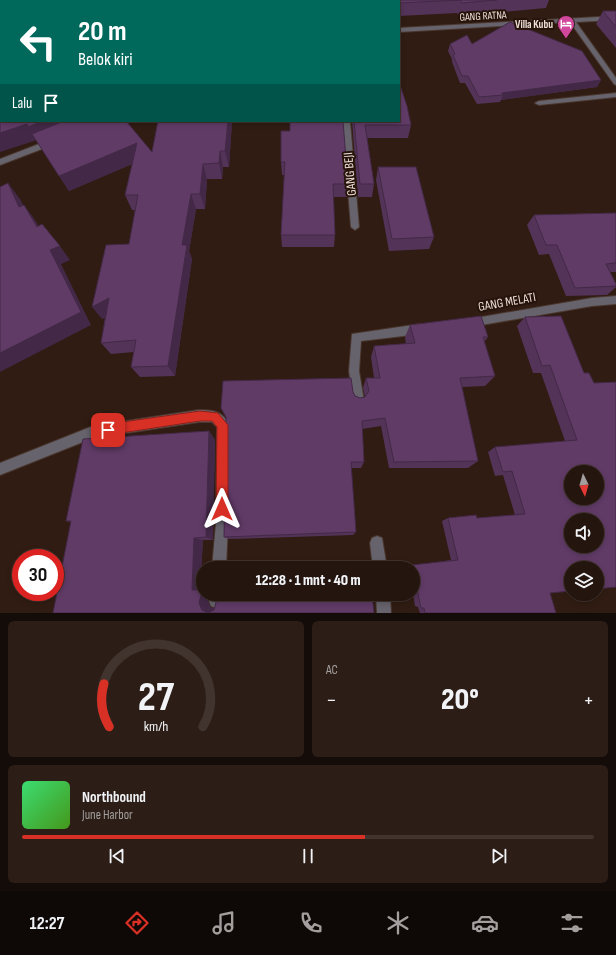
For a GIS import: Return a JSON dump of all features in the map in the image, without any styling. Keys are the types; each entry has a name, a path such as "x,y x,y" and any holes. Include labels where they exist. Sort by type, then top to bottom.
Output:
{"street":[{"name":"GANG RATNA","path":"400,30 616,18"},
{"path":"572,21 616,83"},
{"path":"539,103 616,95"},
{"name":"GANG BEJI","path":"346,122 355,227"},
{"path":"0,162 59,139"},
{"name":"GANG MELATI","path":"462,324 592,302 616,300"},
{"path":"358,401 354,371 356,337 432,328"},
{"path":"0,469 93,432 200,416 214,416 223,425 222,523 219,561"},
{"path":"377,543 379,561"},
{"path":"383,601 384,613"}],"building":[{"path":"400,0 460,0 400,3"},
{"path":"460,0 497,0 462,3"},
{"path":"603,11 616,11 616,27"},
{"path":"510,22 582,51 601,80 502,93 503,95 479,97 468,76 462,76 450,44 467,35 472,44"},
{"path":"400,85 411,125 365,125 374,184 360,184 354,122 400,122"},
{"path":"0,122 40,122 28,127 27,124 0,133"},
{"path":"62,122 127,122 152,152 158,122 228,122 225,151 220,151 219,163 203,164 200,194 191,194 182,245 187,245 168,366 131,367 136,340 101,343 109,298 92,307 106,245 129,244 138,195 125,195 137,143 59,176 32,134"},
{"path":"290,122 343,122 348,184 333,184 335,235 281,235 285,162 281,162 281,131 290,131"},
{"path":"378,167 416,167 434,237 392,239"},
{"path":"8,183 19,207 24,205 37,227 42,224 60,246 50,250 81,312 0,353 0,187"},
{"path":"616,213 616,263 606,264 616,286 575,288 557,245 546,245 534,215"},
{"path":"481,316 488,337 483,337 495,376 460,378 478,461 394,462 385,418 362,421 364,462 351,462 356,532 224,537 226,417 221,408 223,381 351,378 355,396 360,398 365,397 369,391 366,378 380,378 374,346 415,343 410,325"},
{"path":"561,316 584,373 589,373 594,383 616,382 616,587 604,588 604,561 564,561 564,592 550,593 556,613 425,613 424,608 421,608 420,601 420,564 458,560 448,518 476,515 477,518 525,514 512,471 503,472 495,447 577,440 550,365 542,366 525,317"},
{"path":"209,431 206,537 194,538 192,590 196,590 196,601 200,601 202,610 208,613 53,613 55,601 64,601 64,557 71,521 66,521 83,439"},
{"path":"216,601 373,601 374,613 208,613 214,610"}],"place":[{"name":"Villa Kubu","path":"566,39"}],"route":[{"path":"108,430 200,416 214,416 223,425 222,509"}]}
